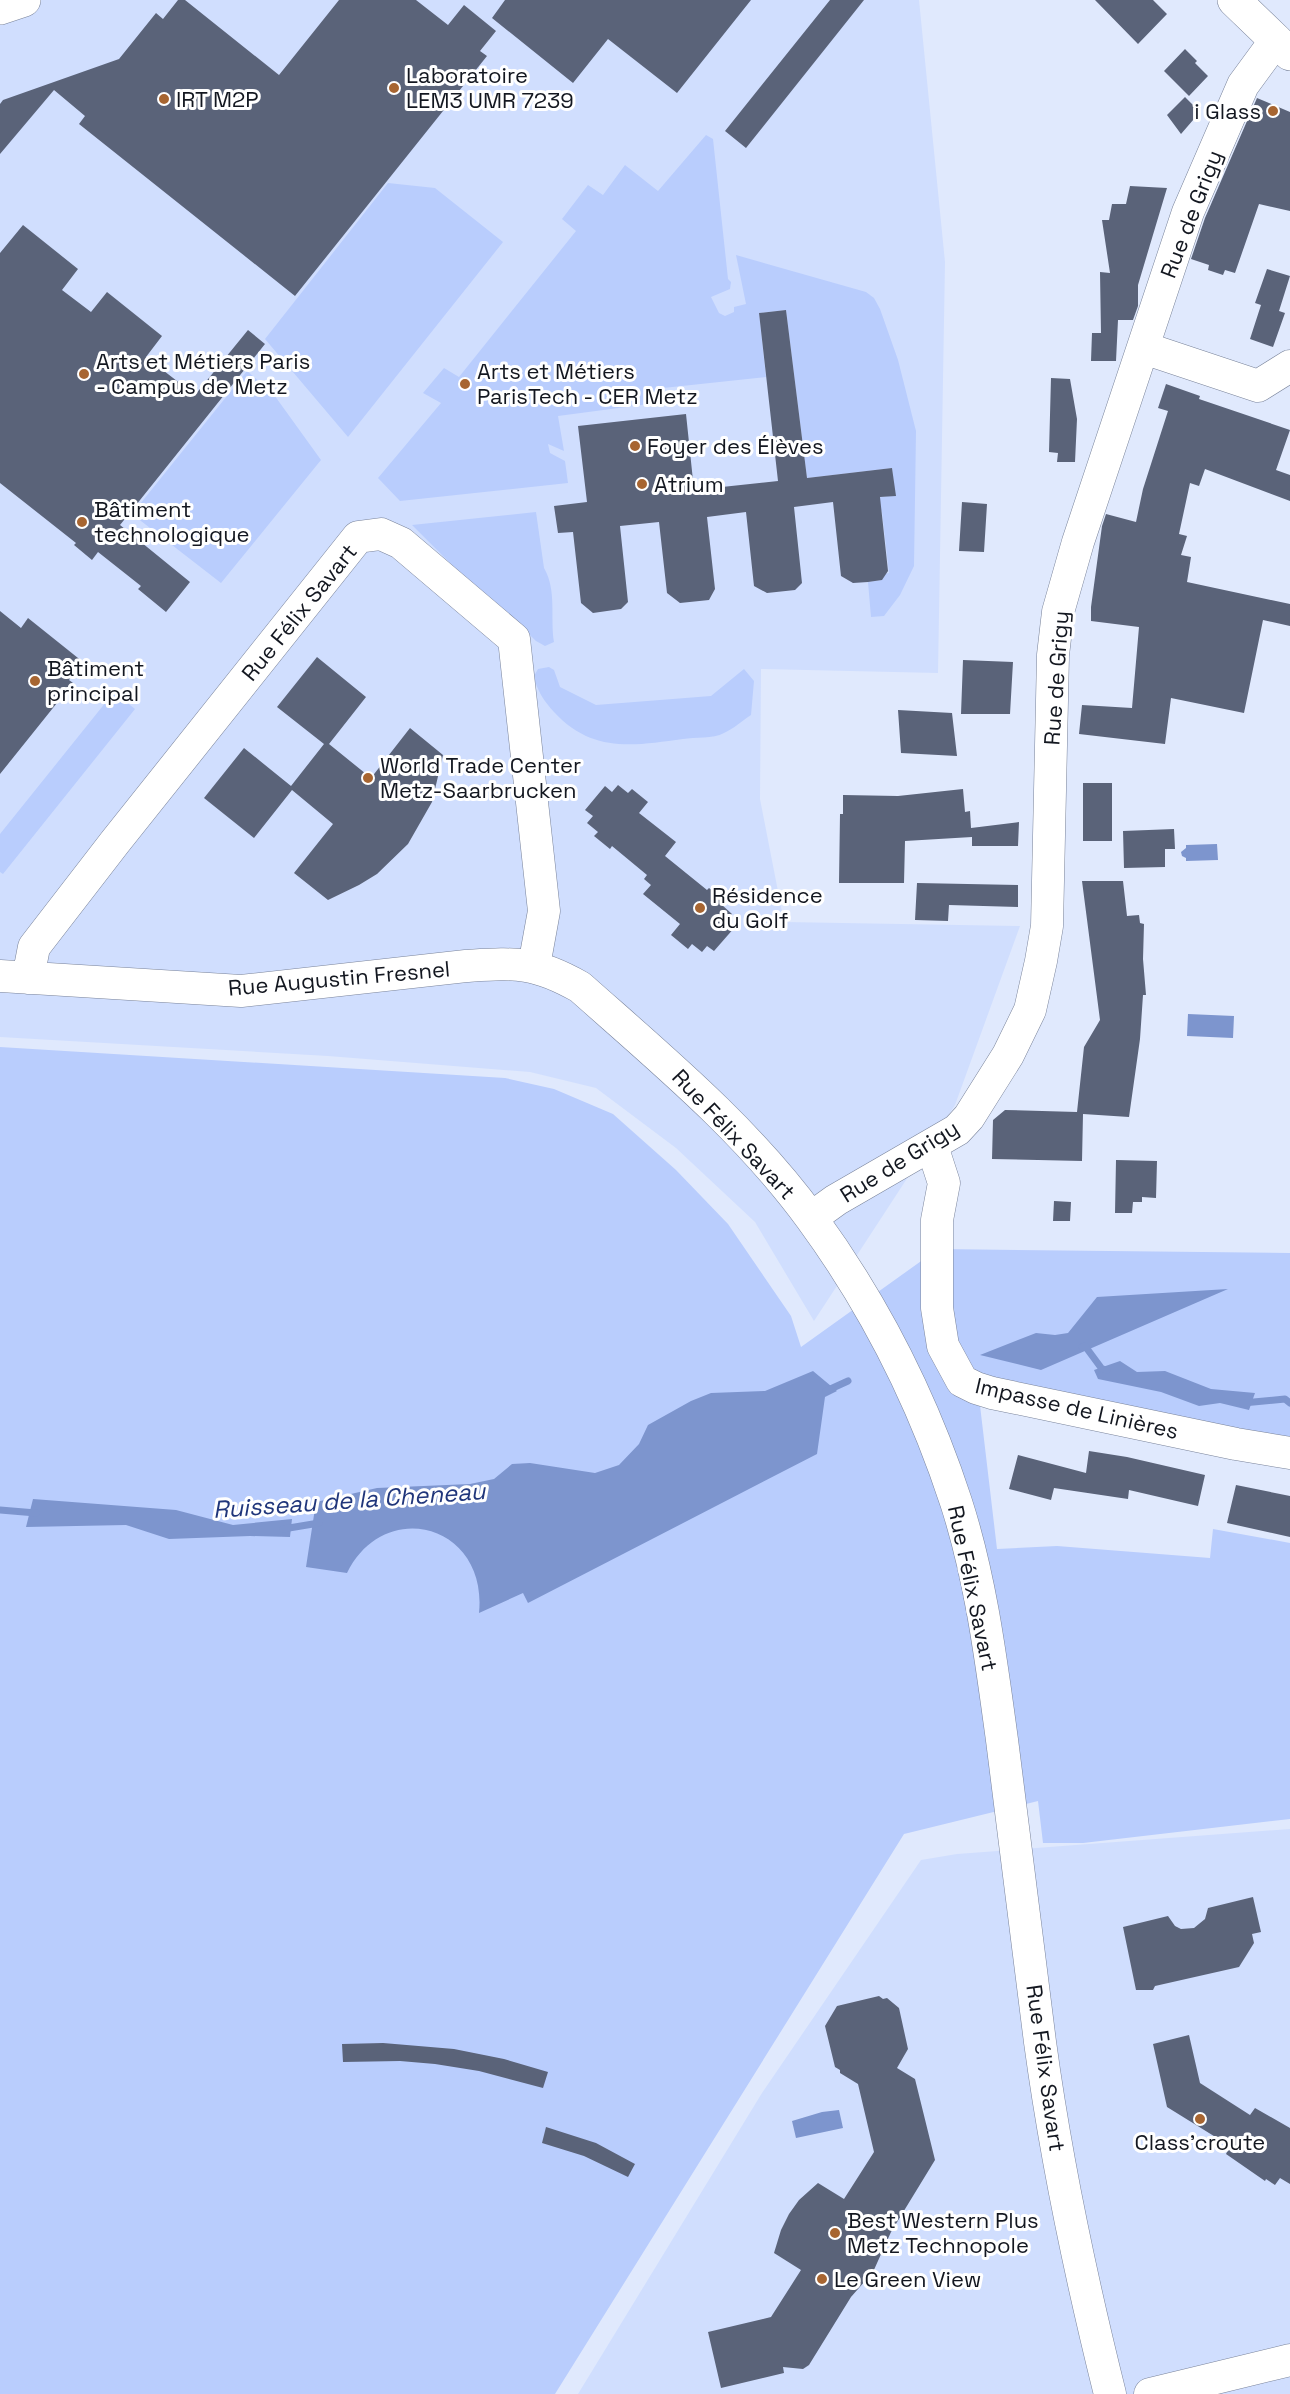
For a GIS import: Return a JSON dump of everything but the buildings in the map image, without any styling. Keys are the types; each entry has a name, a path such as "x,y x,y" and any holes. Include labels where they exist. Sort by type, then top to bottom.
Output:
{"main road":[{"path":"0,8 24,0"},
{"path":"1234,0 1283,47"}],"street":[{"name":"Rue de Grigy","path":"811,1218 957,1130 969,1117 1008,1055 1030,1010 1047,926 1053,655 1058,612 1078,542 1188,212 1243,85 1283,47"},
{"path":"1144,348 1258,386 1290,366"},
{"name":"Rue Félix Savart","path":"14,977 34,947 115,842 358,537 381,534 401,543 514,639 544,911 534,966 558,974 580,987 699,1093 749,1144 811,1218 876,1321 911,1387 956,1503 985,1623 1041,2048 1060,2166 1082,2277 1110,2394"},
{"name":"Rue Augustin Fresnel","path":"14,977 241,991 466,966 503,964 534,966"},
{"name":"Impasse de Linières","path":"932,1146 944,1183 937,1220 937,1308 943,1346 962,1381 992,1393 1290,1453"},
{"path":"1150,2394 1290,2360"}],"shaded area":[{"name":"Arts et Métiers ParisTech - CER Metz","path":"0,0 919,0 945,262 938,673 761,669 760,799 784,922 1020,926 955,1105 814,1321 755,1222 676,1148 596,1088 530,1072 328,1056 0,1037"},
{"path":"706,135 713,139 728,279 731,282 730,289 711,297 719,313 725,316 734,312 734,307 746,304 736,255 866,292 874,298 880,309 898,360 916,431 914,566 900,595 884,616 871,617 868,582 881,580 883,574 889,573 882,512 876,498 895,495 892,468 807,478 786,310 759,313 766,377 663,388 664,402 558,416 564,451 548,444 550,453 565,461 568,483 400,501 378,478 441,403 423,393 444,368 459,377 576,231 562,219 588,185 603,195 625,165 658,191"},
{"path":"388,183 435,188 503,242 348,437 265,339"},
{"path":"247,371 272,392 321,460 221,583 132,514"},
{"path":"536,512 544,568 552,595 554,642 545,646 536,641 506,612 468,581 412,525"},
{"path":"549,667 554,670 560,687 596,705 711,696 744,669 754,681 751,715 720,735 647,744 614,744 583,734 568,725 554,712 544,700 534,676 538,669"},
{"path":"114,692 135,709 3,874 0,872 0,834"},
{"path":"0,1047 505,1078 554,1089 613,1114 676,1170 728,1224 791,1316 801,1347 938,1249 1290,1253 1290,1458 979,1397 997,1549 1057,1546 1210,1558 1213,1529 1290,1543 1290,1819 1083,1843 1043,1843 1038,1801 904,1834 555,2394 0,2394"},
{"path":"1290,1829 1290,2394 578,2394 762,2093 921,1860 957,1854"}],"water":[{"path":"1217,844 1218,860 1186,861 1186,858 1182,856 1181,852 1186,845"},
{"path":"1188,1014 1234,1016 1233,1038 1187,1036"},
{"path":"1228,1289 1041,1370 980,1355 1036,1333 1055,1335 1068,1333 1097,1297"},
{"path":"1120,1361 1137,1372 1165,1371 1211,1389 1255,1393 1249,1410 1220,1403 1199,1406 1161,1392 1098,1379 1094,1370"},
{"path":"813,1371 837,1391 825,1397 817,1454 528,1603 523,1593 479,1613 477,1583 468,1559 451,1541 431,1531 408,1529 385,1534 364,1549 347,1573 306,1567 316,1502 377,1488 470,1484 494,1479 512,1464 530,1463 595,1473 619,1465 639,1444 648,1425 691,1401 711,1393 765,1391"},
{"path":"33,1499 176,1510 233,1525 292,1519 290,1537 169,1539 126,1525 26,1527"},
{"path":"839,2110 843,2128 796,2138 792,2121 822,2112"}],"waterway":[{"name":"Ruisseau de la Cheneau","path":"1082,1347 1085,1346 1102,1369 1107,1370"},
{"name":"Ruisseau de la Cheneau","path":"826,1391 848,1381"},
{"name":"Ruisseau de la Cheneau","path":"1243,1403 1285,1399 1290,1403"},
{"name":"Ruisseau de la Cheneau","path":"0,1510 36,1513"},
{"name":"Ruisseau de la Cheneau","path":"283,1529 319,1523"}],"place":[{"name":"Laboratoire LEM3 UMR 7239","path":"394,88"},
{"name":"IRT M2P","path":"164,99"},
{"name":"i Glass","path":"1273,111"},
{"name":"Arts et Métiers Paris - Campus de Metz","path":"84,374"},
{"name":"Arts et Métiers ParisTech - CER Metz","path":"465,384"},
{"name":"Foyer des Élèves","path":"635,446"},
{"name":"Atrium","path":"642,484"},
{"name":"Bâtiment technologique","path":"82,522"},
{"name":"Bâtiment principal","path":"35,681"},
{"name":"World Trade Center Metz-Saarbrucken","path":"368,778"},
{"name":"Résidence du Golf","path":"700,908"},
{"name":"Class'croute","path":"1200,2119"},
{"name":"Best Western Plus Metz Technopole","path":"835,2233"},
{"name":"Le Green View","path":"822,2279"}]}
